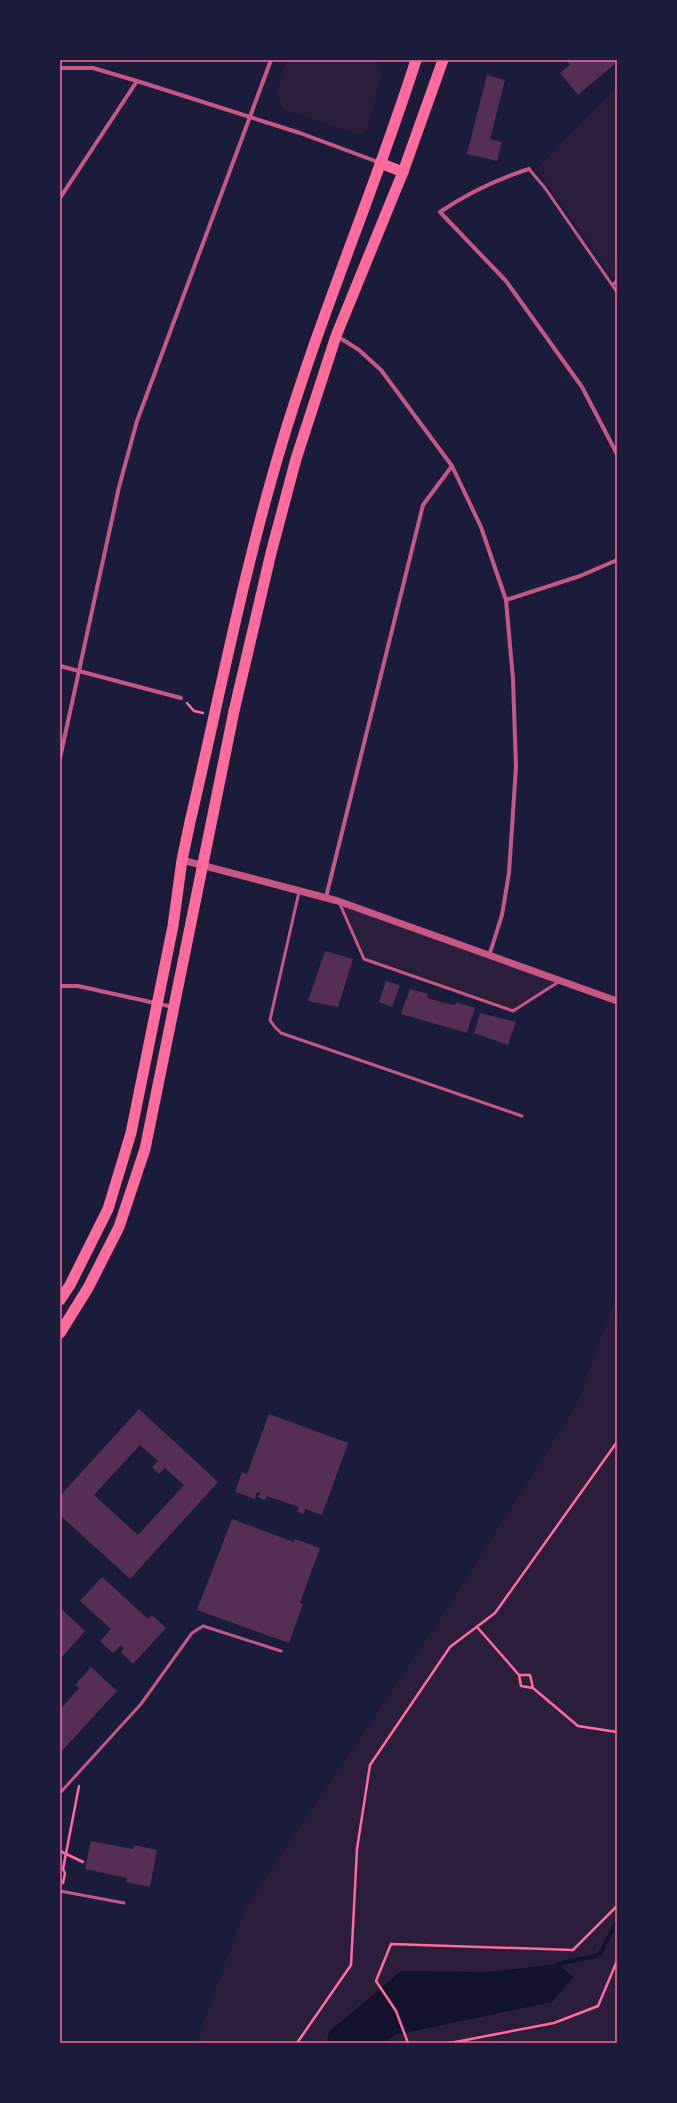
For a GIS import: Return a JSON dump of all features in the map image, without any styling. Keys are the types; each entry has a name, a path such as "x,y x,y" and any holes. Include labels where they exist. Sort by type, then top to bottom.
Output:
{"highway":[{"path":"60,1300 70,1285 108,1209 131,1133 173,926 182,860 254,549 279,453 313,346 416,60"},
{"path":"60,1333 88,1288 120,1227 145,1149 234,711 271,552 296,459 336,336 404,172 443,60"},
{"path":"380,163 404,172"}],"street":[{"path":"60,758 119,487 137,422 271,60"},
{"path":"60,68 93,68 300,133 380,163"},
{"path":"60,198 136,81"},
{"path":"529,169 493,182 470,193 440,212 506,281 582,387 617,454"},
{"path":"336,336 359,350 381,370 452,466 481,526 506,600 513,679 516,768 509,873 502,915 489,956"},
{"path":"326,897 424,505 452,466"},
{"path":"506,600 580,576 617,560"},
{"path":"60,666 182,698"},
{"path":"182,860 326,897 617,1001"},
{"path":"60,986 78,986 175,1007"}],"lane":[{"path":"529,169 546,188 617,292"},
{"path":"612,285 617,281"},
{"path":"299,890 270,1020 277,1030 281,1033 522,1116"},
{"path":"338,901 364,959 513,1011 560,981"},
{"path":"60,1793 141,1704 192,1633 203,1626 281,1651"},
{"path":"61,1892 124,1903"}],"path":[{"path":"182,698 194,711 215,716"},
{"path":"297,2043 351,1964 357,1849 370,1765 450,1647 495,1613 617,1442"},
{"path":"477,1627 519,1675 520,1686 533,1688 578,1726 617,1732"},
{"path":"519,1675 530,1675 533,1688"},
{"path":"61,1892 66,1854 83,1768"},
{"path":"60,1851 83,1862"},
{"path":"408,2043 396,2011 376,1981 391,1944 574,1950 617,1906"},
{"path":"450,2043 554,2023 598,2006 617,1961"}],"shaded area":[{"path":"287,60 378,60 383,71 367,129 359,135 283,109 276,92"},
{"path":"617,86 617,283 537,169"},
{"path":"338,901 560,981 513,1011 364,959"},
{"path":"617,1294 617,2043 196,2043 247,1905 443,1615 576,1406"},
{"path":"558,1964 573,1977 552,2002 395,2035 384,2043 326,2043 330,2031 401,1971 487,1972"}],"building":[{"path":"566,60 617,60 617,62 578,95 560,73 570,65"},
{"path":"487,75 505,80 490,139 502,142 497,161 467,154"},
{"path":"325,951 353,959 338,1007 308,1001"},
{"path":"386,981 400,985 392,1007 379,1002"},
{"path":"410,989 428,994 427,998 455,1005 456,1002 475,1008 467,1033 401,1014"},
{"path":"480,1013 516,1022 508,1045 474,1033"},
{"path":"139,1409 218,1482 130,1579 60,1515 60,1496","holes":["140,1445 158,1461 152,1467 159,1474 165,1468 184,1485 138,1535 94,1495"]},
{"path":"269,1414 348,1443 322,1515 305,1509 304,1514 297,1512 299,1507 267,1496 265,1500 258,1497 260,1493 257,1492 255,1499 235,1492 242,1472 247,1474"},
{"path":"232,1519 294,1542 295,1539 320,1548 300,1603 303,1604 289,1643 197,1610"},
{"path":"102,1577 148,1619 152,1615 166,1628 133,1664 121,1652 124,1648 121,1645 113,1653 100,1641 111,1629 80,1601"},
{"path":"60,1608 85,1631 60,1659"},
{"path":"91,1667 117,1691 60,1753 60,1710 79,1688 75,1685"},
{"path":"91,1841 133,1849 134,1845 157,1850 150,1887 126,1882 127,1878 85,1869"}],"waterway":[{"path":"558,1964 599,1955 617,1922"}]}
